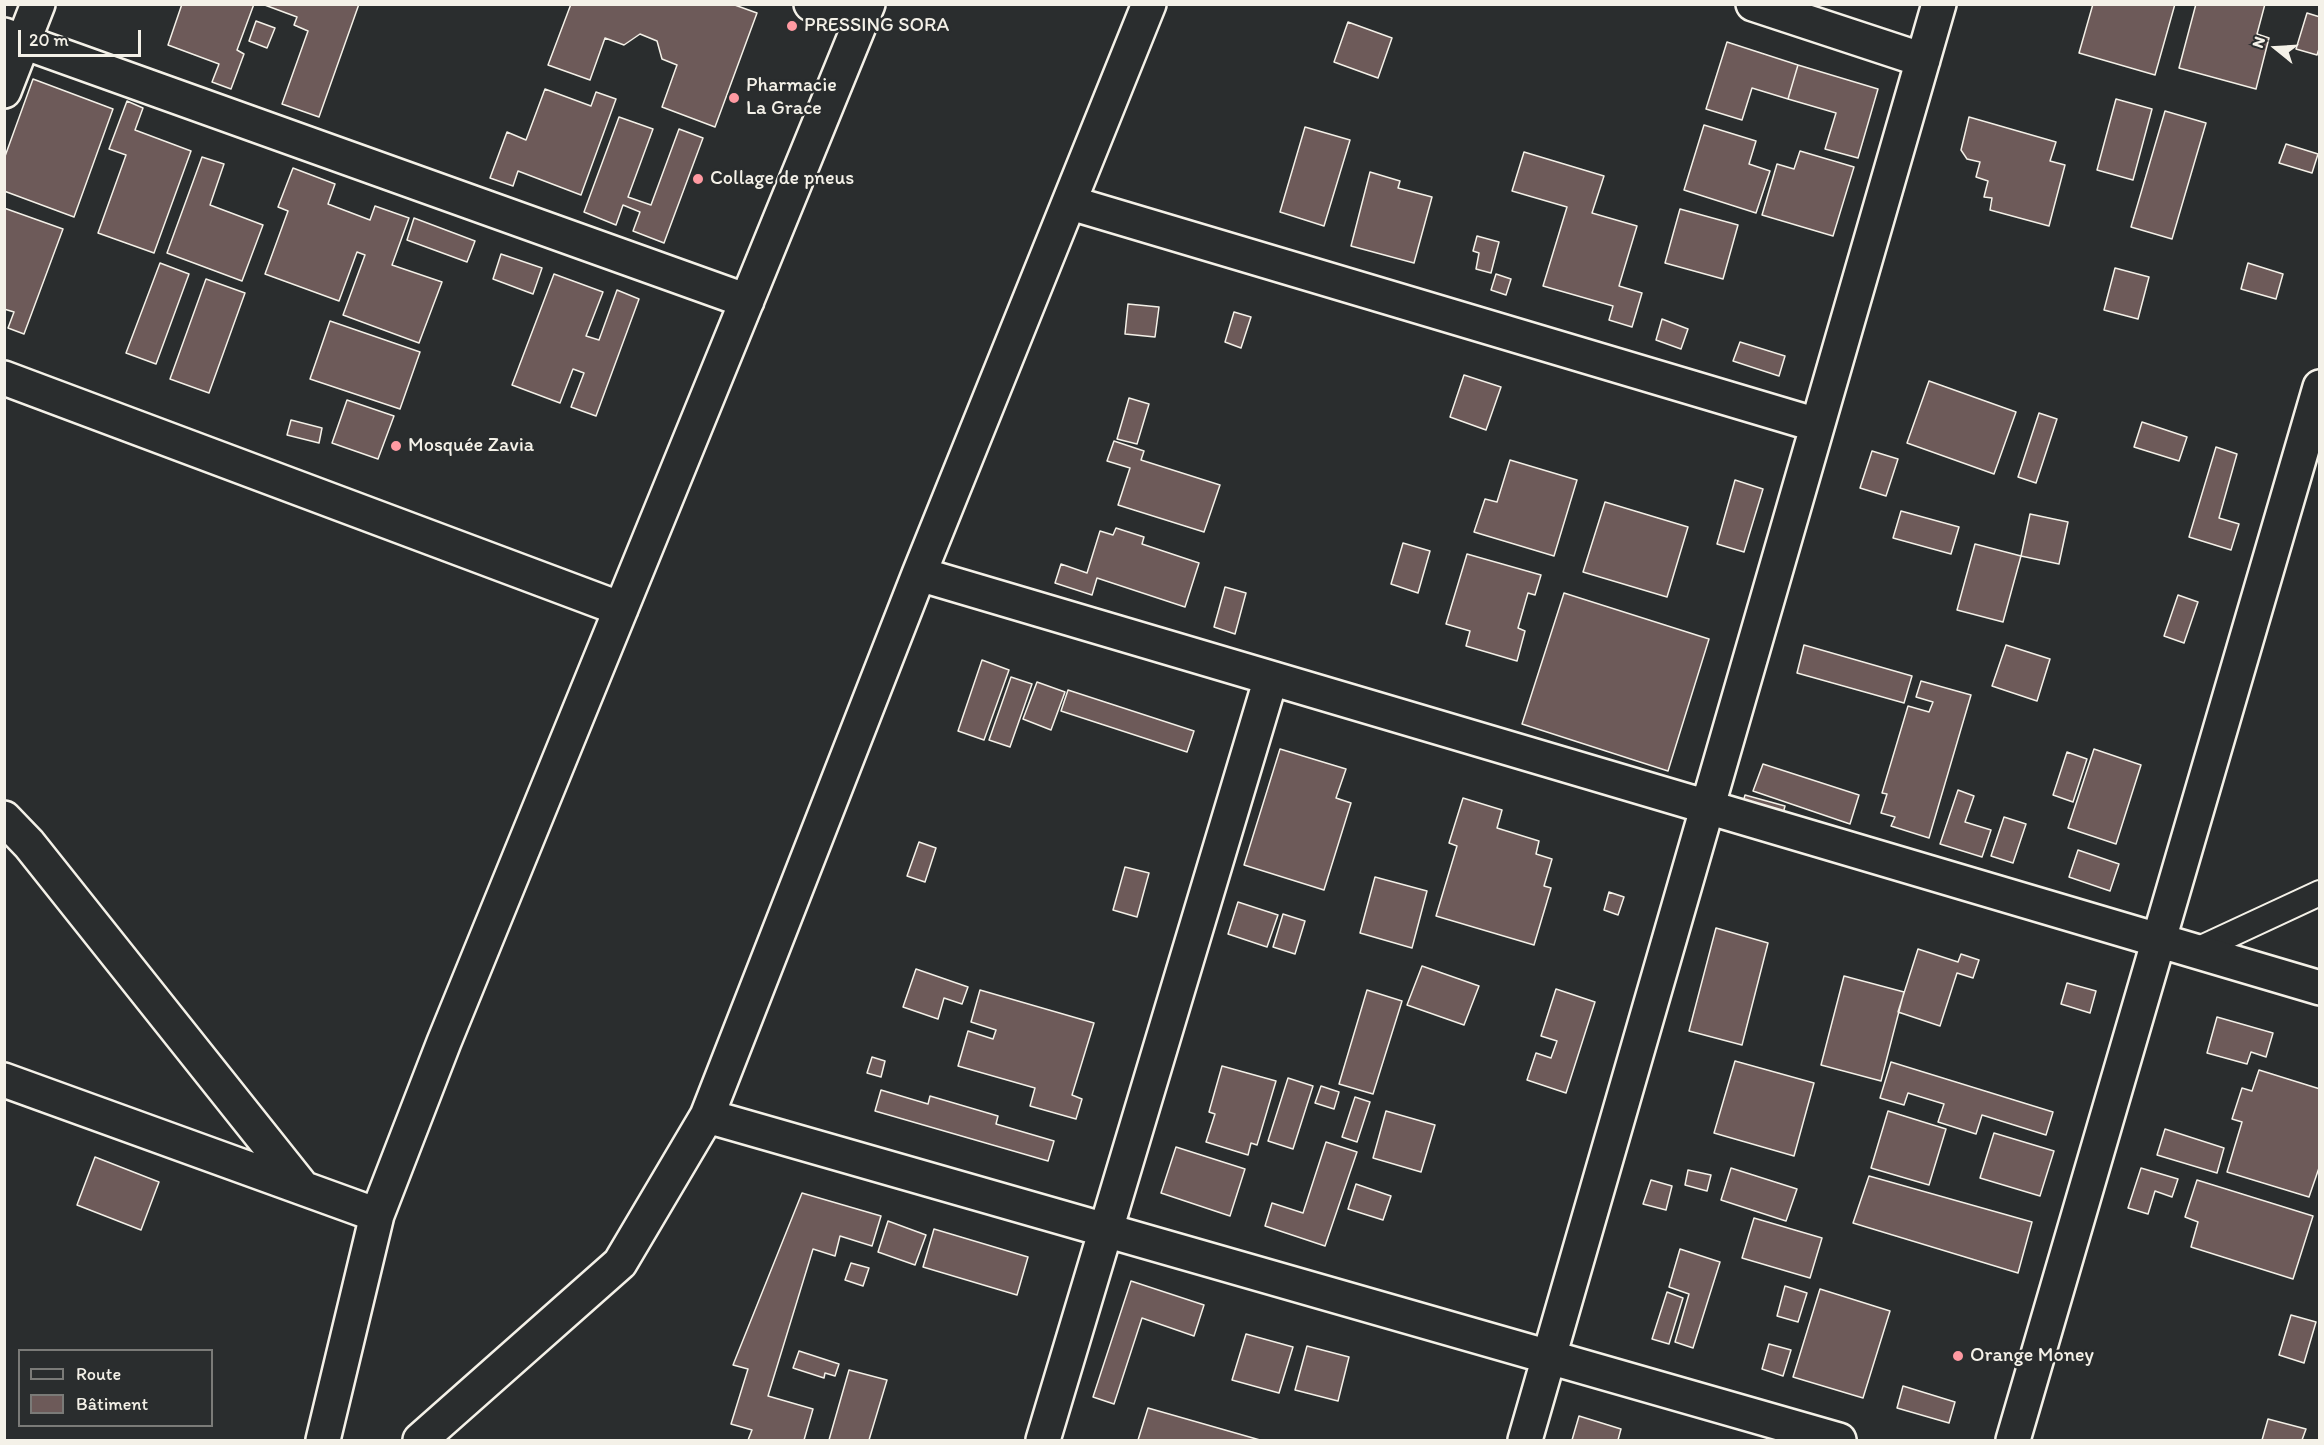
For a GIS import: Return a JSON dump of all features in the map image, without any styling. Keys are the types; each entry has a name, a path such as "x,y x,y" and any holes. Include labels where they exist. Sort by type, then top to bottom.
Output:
{"street":[{"path":"4,92 14,38 38,4"},
{"path":"322,1440 378,1215 444,1042 865,14 811,4"},
{"path":"420,1440 620,1263 707,1116 919,574 1149,4"},
{"path":"1753,4 1923,60"},
{"path":"1525,1440 1939,4"},
{"path":"14,38 747,301"},
{"path":"1071,202 1817,425"},
{"path":"4,378 621,609"},
{"path":"2013,1440 2319,387"},
{"path":"919,574 2319,988"},
{"path":"1043,1440 1271,678"},
{"path":"4,818 36,853 303,1188"},
{"path":"4,1080 378,1215"},
{"path":"707,1116 1549,1355 1839,1440"}],"lane":[{"path":"2195,951 2319,893"}],"building":[{"path":"182,4 254,4 237,50 244,54 231,89 212,82 219,64 168,45"},
{"path":"262,4 359,4 319,117 282,104 308,31 294,25 297,17"},
{"path":"571,4 732,4 757,13 715,127 662,107 677,65 662,59 657,41 640,34 624,45 605,38 590,80 548,65"},
{"path":"2093,4 2175,4 2155,75 2079,53"},
{"path":"2196,4 2265,4 2257,34 2269,38 2256,89 2179,68"},
{"path":"2307,13 2320,17 2320,46 2317,55 2296,49"},
{"path":"256,21 275,28 267,48 249,41"},
{"path":"1348,22 1392,38 1378,78 1334,62"},
{"path":"1727,42 1798,65 1788,99 1752,88 1742,120 1706,109"},
{"path":"1798,65 1878,89 1858,158 1825,149 1836,113 1788,99"},
{"path":"33,79 113,109 74,217 4,191 4,159"},
{"path":"545,89 591,106 596,92 616,99 581,195 518,171 513,186 490,178 507,132 526,140"},
{"path":"2116,99 2152,109 2133,180 2097,170"},
{"path":"127,101 143,108 135,130 191,151 154,253 98,233 126,155 109,149"},
{"path":"2165,111 2206,123 2172,239 2131,227"},
{"path":"619,117 653,129 628,197 651,205 679,129 703,138 664,243 633,231 640,212 623,205 616,225 584,212"},
{"path":"1969,117 2056,142 2050,161 2065,165 2049,226 1990,210 1992,198 1984,197 1988,181 1976,177 1980,162 1967,159 1961,150"},
{"path":"1704,125 1756,141 1749,164 1770,171 1756,213 1684,190"},
{"path":"1305,127 1350,140 1324,226 1280,212"},
{"path":"2286,144 2318,154 2312,173 2279,163"},
{"path":"1800,151 1854,167 1833,236 1762,215 1777,164 1794,169"},
{"path":"1524,152 1604,176 1592,213 1637,226 1619,286 1642,293 1632,327 1609,320 1613,306 1543,286 1567,207 1512,191"},
{"path":"202,157 224,164 210,205 263,225 242,281 167,253"},
{"path":"293,168 335,184 328,204 370,220 375,206 409,218 392,265 442,282 419,343 343,315 365,255 357,252 339,301 265,274 288,211 278,207"},
{"path":"1370,172 1400,181 1398,188 1432,197 1414,263 1351,246"},
{"path":"4,208 63,229 24,334 8,328 14,312 4,309"},
{"path":"1680,209 1738,225 1723,279 1665,263"},
{"path":"414,218 475,241 467,262 407,240"},
{"path":"1477,236 1499,242 1491,273 1476,269 1479,253 1473,251"},
{"path":"501,254 542,268 533,294 493,279"},
{"path":"160,263 189,274 156,364 126,353"},
{"path":"2248,263 2283,274 2276,299 2241,289"},
{"path":"2115,268 2149,277 2138,319 2104,310"},
{"path":"554,274 603,292 586,336 599,340 617,290 639,299 596,416 571,407 584,373 573,369 560,403 512,385"},
{"path":"1496,274 1511,279 1506,295 1491,290"},
{"path":"206,279 245,293 209,393 170,379"},
{"path":"1128,304 1159,307 1155,337 1125,334"},
{"path":"1234,312 1251,317 1241,348 1225,342"},
{"path":"1662,319 1688,329 1681,349 1656,340"},
{"path":"330,321 420,352 400,409 310,379"},
{"path":"1740,342 1785,356 1779,376 1733,361"},
{"path":"1464,375 1501,387 1486,430 1450,417"},
{"path":"1929,381 2016,412 1994,474 1907,443"},
{"path":"1129,398 1149,404 1137,444 1117,439"},
{"path":"347,400 394,416 378,459 332,443"},
{"path":"2039,413 2057,419 2036,483 2018,477"},
{"path":"291,420 322,428 319,443 287,435"},
{"path":"2142,422 2187,437 2179,461 2134,447"},
{"path":"1114,441 1144,451 1141,460 1220,485 1204,532 1118,505 1130,468 1107,461"},
{"path":"2216,447 2237,454 2219,518 2239,524 2231,550 2189,537"},
{"path":"1872,451 1898,459 1886,496 1860,488"},
{"path":"1510,460 1577,480 1554,556 1474,532 1485,499 1497,502"},
{"path":"1735,480 1763,489 1744,552 1717,544"},
{"path":"1605,502 1688,527 1667,597 1583,572"},
{"path":"1901,511 1959,527 1951,554 1893,538"},
{"path":"2030,514 2068,522 2059,564 2021,556"},
{"path":"1116,528 1144,537 1142,544 1199,563 1185,607 1097,578 1092,595 1055,583 1061,564 1087,573 1100,531 1113,535"},
{"path":"1403,543 1430,551 1418,593 1391,584"},
{"path":"1975,544 2021,556 2003,622 1957,610"},
{"path":"1467,554 1541,575 1535,595 1528,593 1518,628 1525,631 1517,661 1466,646 1470,631 1446,624"},
{"path":"1225,587 1246,593 1235,634 1214,627"},
{"path":"1564,593 1709,639 1668,771 1522,724"},
{"path":"2178,595 2198,602 2184,643 2164,636"},
{"path":"1804,645 1912,676 1904,703 1797,673"},
{"path":"2006,645 2050,659 2037,701 1992,686"},
{"path":"982,660 1009,670 984,740 958,731"},
{"path":"1011,677 1032,684 1010,747 989,740"},
{"path":"1921,681 1971,695 1929,838 1891,826 1895,817 1881,813 1887,794 1882,793 1908,706 1929,712 1933,702 1916,697"},
{"path":"1037,682 1065,692 1051,730 1023,719"},
{"path":"1068,690 1194,731 1187,752 1061,711"},
{"path":"1280,749 1346,769 1336,798 1351,803 1324,890 1244,865"},
{"path":"2094,749 2141,765 2116,844 2068,828"},
{"path":"2067,752 2087,759 2073,802 2053,795"},
{"path":"1763,764 1859,795 1850,824 1753,791"},
{"path":"1958,790 1974,796 1965,822 1991,830 1982,857 1940,844"},
{"path":"1745,795 1785,806 1781,821 1741,810"},
{"path":"1463,798 1502,810 1497,828 1539,841 1536,854 1552,859 1544,886 1551,888 1534,945 1436,916 1457,846 1449,843"},
{"path":"2004,817 2026,824 2013,863 1991,856"},
{"path":"919,842 936,848 925,882 907,876"},
{"path":"2078,850 2119,864 2110,891 2069,877"},
{"path":"1125,867 1149,873 1137,917 1113,910"},
{"path":"1375,877 1427,891 1412,948 1360,933"},
{"path":"1609,892 1624,897 1618,915 1604,910"},
{"path":"1238,902 1278,915 1267,947 1228,934"},
{"path":"1283,914 1305,921 1295,954 1273,947"},
{"path":"1716,928 1768,943 1742,1045 1689,1031"},
{"path":"1918,949 1958,962 1961,954 1979,960 1973,978 1957,973 1940,1026 1898,1012"},
{"path":"1422,966 1479,986 1464,1025 1407,1005"},
{"path":"916,969 968,987 962,1004 944,998 938,1019 903,1007"},
{"path":"1844,976 1904,992 1881,1081 1821,1065"},
{"path":"2067,983 2096,991 2090,1013 2061,1004"},
{"path":"1556,989 1595,1002 1566,1093 1527,1080 1536,1053 1551,1058 1557,1041 1541,1036"},
{"path":"980,990 1094,1023 1072,1095 1082,1099 1076,1119 1030,1106 1035,1088 958,1066 968,1031 993,1039 996,1030 971,1022"},
{"path":"1367,990 1402,1001 1373,1094 1339,1084"},
{"path":"2217,1017 2273,1033 2266,1057 2251,1052 2247,1064 2207,1053"},
{"path":"872,1057 885,1061 881,1077 867,1073"},
{"path":"1735,1061 1814,1083 1794,1156 1714,1133"},
{"path":"1891,1062 2053,1112 2046,1135 1982,1115 1976,1134 1938,1122 1944,1104 1908,1093 1904,1105 1880,1098"},
{"path":"1222,1066 1276,1081 1257,1145 1251,1143 1248,1155 1206,1142 1215,1114 1209,1112"},
{"path":"2259,1070 2320,1089 2320,1165 2309,1197 2227,1172 2242,1122 2232,1119 2242,1088 2252,1091"},
{"path":"1288,1078 1313,1086 1293,1149 1268,1141"},
{"path":"1321,1086 1339,1092 1334,1109 1315,1103"},
{"path":"881,1090 928,1104 930,1096 998,1116 996,1124 1054,1141 1048,1161 875,1111"},
{"path":"1355,1097 1370,1102 1357,1142 1342,1137"},
{"path":"1386,1111 1435,1125 1421,1172 1373,1158"},
{"path":"1888,1111 1946,1129 1929,1185 1871,1168"},
{"path":"2165,1129 2224,1148 2217,1173 2157,1155"},
{"path":"1994,1133 2054,1151 2040,1196 1980,1178"},
{"path":"1326,1142 1357,1152 1325,1246 1265,1226 1272,1203 1303,1213"},
{"path":"1176,1147 1245,1169 1230,1216 1161,1193"},
{"path":"95,1157 159,1182 141,1230 77,1205"},
{"path":"1731,1168 1797,1189 1786,1221 1721,1200"},
{"path":"2141,1168 2178,1179 2172,1197 2155,1191 2148,1214 2128,1208"},
{"path":"1688,1170 1711,1175 1707,1191 1685,1185"},
{"path":"1869,1176 2032,1222 2018,1273 1853,1223"},
{"path":"1651,1180 1672,1186 1666,1210 1643,1204"},
{"path":"2197,1180 2313,1216 2293,1279 2191,1247 2198,1222 2185,1217"},
{"path":"1356,1184 1391,1196 1383,1220 1348,1209"},
{"path":"802,1193 881,1216 872,1246 840,1236 835,1256 813,1249 768,1396 813,1409 804,1440 748,1440 752,1430 731,1424 748,1369 733,1365"},
{"path":"1754,1218 1822,1238 1810,1278 1742,1258"},
{"path":"888,1221 926,1235 915,1265 878,1252"},
{"path":"934,1229 1028,1257 1017,1295 923,1267"},
{"path":"1680,1249 1720,1262 1693,1348 1675,1342 1689,1294 1669,1287"},
{"path":"851,1263 869,1268 863,1286 845,1280"},
{"path":"1131,1281 1204,1305 1194,1336 1142,1318 1114,1404 1093,1397"},
{"path":"1785,1286 1807,1293 1798,1322 1777,1316"},
{"path":"1820,1289 1890,1311 1863,1398 1793,1377"},
{"path":"1667,1292 1683,1298 1669,1344 1652,1339"},
{"path":"2291,1315 2316,1322 2304,1363 2279,1355"},
{"path":"1246,1334 1293,1347 1279,1393 1232,1380"},
{"path":"1769,1344 1791,1350 1783,1376 1762,1369"},
{"path":"1307,1346 1349,1357 1338,1401 1295,1390"},
{"path":"799,1351 839,1364 835,1376 825,1373 824,1378 793,1368"},
{"path":"849,1370 887,1380 869,1440 829,1440"},
{"path":"1903,1386 1955,1402 1949,1423 1897,1408"},
{"path":"1148,1408 1260,1440 1138,1440"},
{"path":"1579,1416 1621,1429 1618,1440 1572,1440"},
{"path":"2268,1419 2306,1429 2302,1440 2262,1440"}],"place":[{"name":"PRESSING SORA","path":"792,26"},
{"name":"Pharmacie La Grace","path":"734,98"},
{"name":"Collage de pneus","path":"698,179"},
{"name":"Mosquée Zavia","path":"396,446"},
{"name":"Orange Money","path":"1958,1356"}]}
